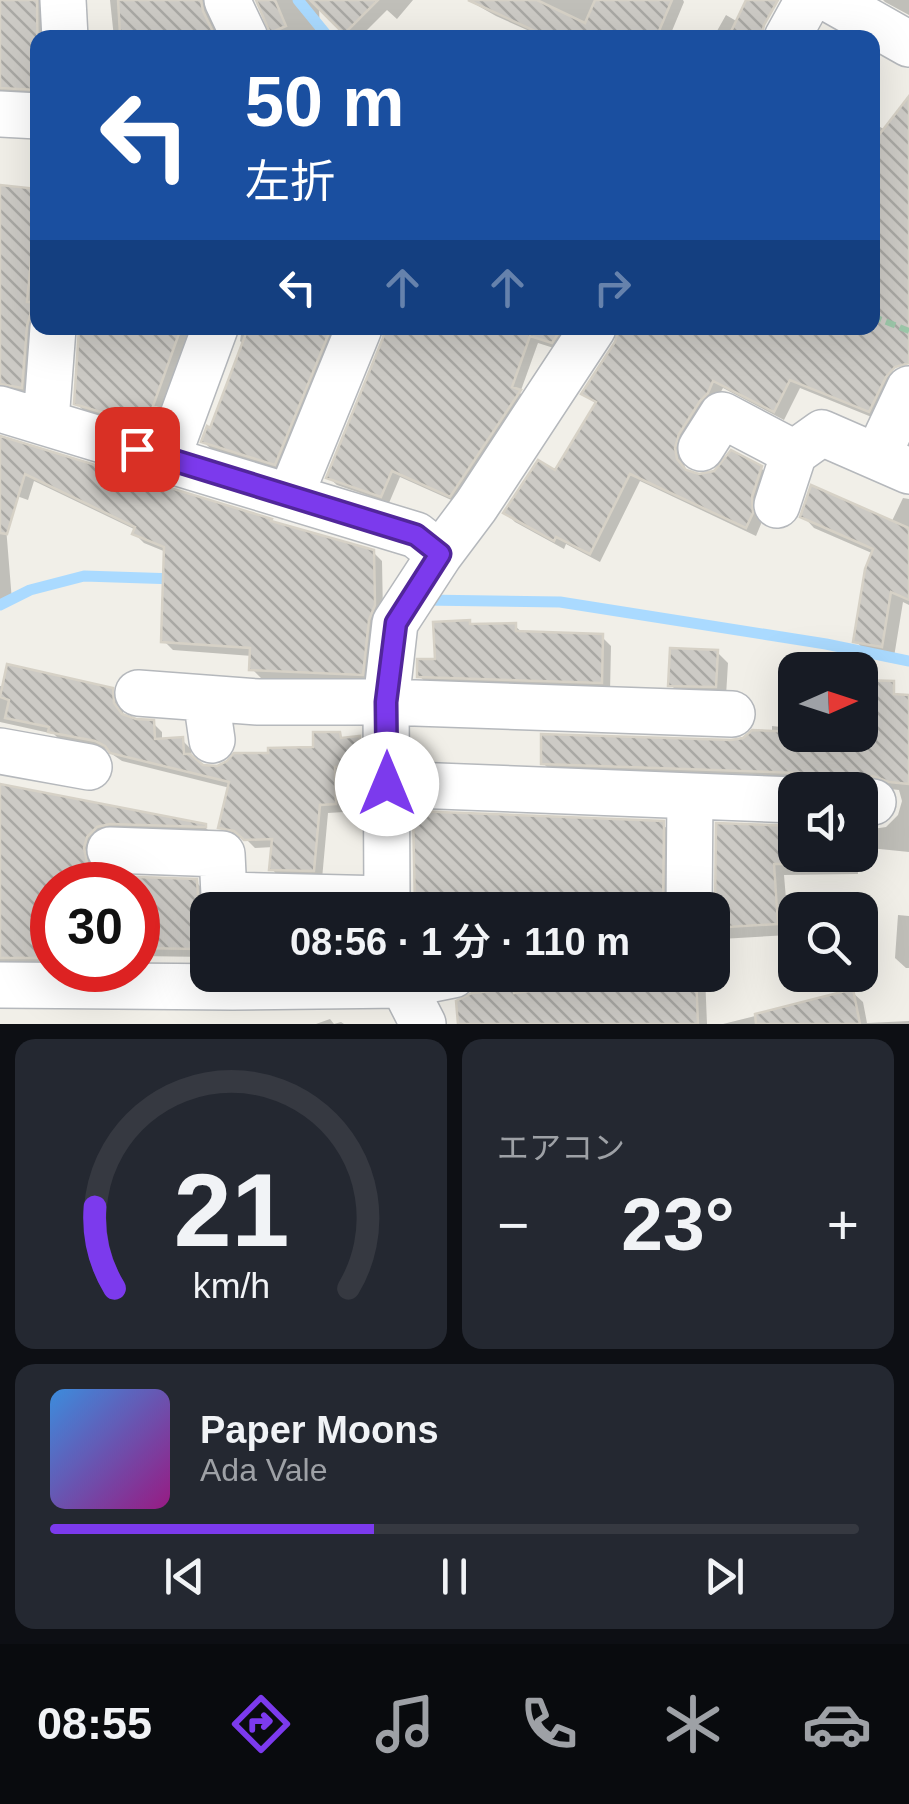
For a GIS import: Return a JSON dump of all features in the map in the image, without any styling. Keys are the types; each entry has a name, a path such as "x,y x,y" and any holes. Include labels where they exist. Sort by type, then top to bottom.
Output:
{"street":[{"path":"63,0 65,30"},
{"path":"227,0 241,30"},
{"path":"791,30 808,0"},
{"path":"831,0 909,44"},
{"path":"0,114 30,116"},
{"path":"46,421 52,335"},
{"path":"167,458 212,335"},
{"path":"290,497 357,335"},
{"path":"388,892 386,702 396,623 588,335"},
{"path":"777,505 794,453 822,433 893,464 909,388"},
{"path":"0,408 416,535 422,582"},
{"path":"701,448 722,415 794,453"},
{"path":"138,693 209,719 258,702 386,702 732,714"},
{"path":"0,752 89,767"},
{"path":"387,784 778,799"},
{"path":"689,892 690,796"},
{"path":"110,850 222,854 224,892"},
{"path":"0,985 237,1006 326,992"},
{"path":"408,992 423,1024"}],"path":[{"path":"880,319 909,330"}],"building":[{"path":"0,0 37,0 37,30 30,30 30,90 0,88"},
{"path":"118,0 201,0 212,30 120,30"},
{"path":"256,0 275,0 286,26 269,30"},
{"path":"310,0 378,0 348,30 340,30"},
{"path":"468,0 537,0 585,23 595,0 672,0 659,30 533,30"},
{"path":"746,0 778,0 763,30 732,30"},
{"path":"909,96 909,363 895,367 886,377 869,412 790,380 774,412 713,381 679,434 677,459 686,470 699,474 714,471 731,450 762,466 752,497 753,513 746,528 630,474 590,554 556,537 554,541 503,513 538,460 555,470 596,402 581,394 617,335 880,335 880,134"},
{"path":"0,185 30,188 27,302 30,316 22,388 0,384"},
{"path":"79,335 178,335 153,406 158,408 151,427 74,404"},
{"path":"245,335 328,335 275,465 201,442 207,426 210,428"},
{"path":"557,335 552,343 530,336 512,387 521,390 450,497 392,471 381,497 326,478 383,338"},
{"path":"0,436 374,550 375,605 369,620 363,675 249,670 250,648 161,642 164,547 132,534 135,527 25,474 7,534 0,533"},
{"path":"811,485 909,528 909,600 891,592 882,647 853,642 865,569 873,549 800,517"},
{"path":"470,620 470,624 516,623 516,631 603,634 602,683 417,677 417,659 435,659 433,622"},
{"path":"670,648 718,650 716,687 668,686"},
{"path":"7,664 113,688 114,703 122,714 154,720 155,739 183,737 184,754 190,754 203,765 217,766 234,753 313,747 313,732 340,732 341,738 360,736 360,765 335,767 336,804 320,805 314,871 269,870 272,839 244,840 234,831 218,828 229,782 110,753 95,741 5,718 9,700 0,697"},
{"path":"878,681 894,681 894,694 909,695 909,784 878,778 878,772 541,764 541,734 731,740 743,738 752,730 778,731 778,752 878,752"},
{"path":"0,784 206,824 110,824 97,827 87,837 87,862 30,862 30,958 0,958"},
{"path":"413,811 664,821 663,892 415,892"},
{"path":"716,823 778,825 778,864 774,864 778,924 730,927 730,892 715,892"},
{"path":"160,878 197,879 198,892 190,892 190,949 160,948"},
{"path":"697,992 698,1024 458,1024 456,1001 472,993"},
{"path":"854,992 860,1024 756,1024 755,1014"}],"waterway":[{"path":"298,0 322,30"},
{"path":"0,605 30,590 84,576 176,579"},
{"path":"423,600 560,602 909,661"}],"route":[{"path":"137,449 416,535 440,554 396,623 386,702 387,784"}]}
